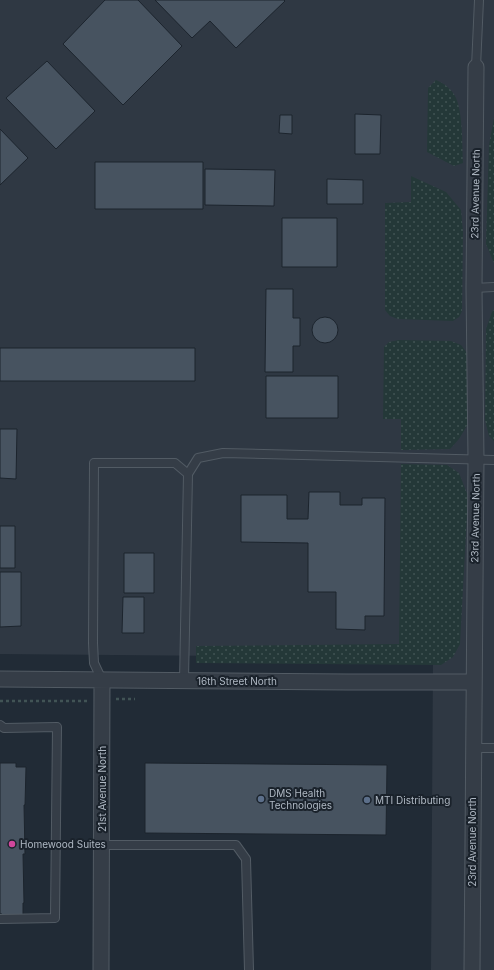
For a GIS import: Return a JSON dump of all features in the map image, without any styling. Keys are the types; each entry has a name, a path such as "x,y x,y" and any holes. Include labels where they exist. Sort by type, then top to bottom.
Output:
{"street":[{"name":"23rd Avenue North","path":"472,970 476,460 474,288 476,67"},
{"name":"16th Street North","path":"0,679 474,682"},
{"name":"21st Avenue North","path":"102,680 102,970"}],"lane":[{"path":"476,67 479,0"},
{"path":"474,288 494,287"},
{"path":"184,681 188,474 198,458 223,453 494,460"},
{"path":"102,680 94,663 93,643 94,463 175,463 188,474"},
{"path":"0,919 55,918 57,727 1,728"},
{"path":"473,748 494,748"},
{"path":"102,845 236,845 246,859 249,970"}],"path":[{"path":"0,701 87,701 102,699 135,700"}],"shaded area":[{"path":"0,0 494,0 494,970 431,970 433,658 0,654"}],"green space":[{"path":"436,80 450,89 456,98 460,112 463,163 454,166 427,152 428,88"},
{"path":"494,118 494,263 486,244 489,145"},
{"path":"411,176 446,192 461,210 463,232 462,311 459,317 453,321 398,319 390,316 385,310 385,203 411,202"},
{"path":"494,310 494,441 489,436 485,420 486,329"},
{"path":"399,340 451,341 461,345 467,353 468,424 459,439 450,449 401,450 401,419 383,419 384,347 389,342"},
{"path":"401,464 447,465 459,473 468,496 460,644 453,657 441,665 196,663 196,646 399,644"}],"building":[{"path":"105,0 138,0 182,46 123,105 63,44"},
{"path":"155,0 285,1 236,48 210,21 192,38"},
{"path":"47,61 95,111 56,149 6,98"},
{"path":"355,114 381,115 380,154 355,154"},
{"path":"280,115 292,115 292,134 279,133"},
{"path":"0,129 28,158 0,185"},
{"path":"95,162 203,162 203,209 95,209"},
{"path":"205,169 275,170 274,206 205,205"},
{"path":"327,179 363,180 363,204 327,204"},
{"path":"282,218 337,218 337,267 282,267"},
{"path":"266,289 293,289 293,318 300,318 300,346 293,346 293,372 265,372"},
{"path":"325,317 334,321 338,330 334,339 325,343 316,339 312,330 316,321"},
{"path":"0,348 195,348 195,381 0,381"},
{"path":"266,376 338,376 338,418 266,418"},
{"path":"0,429 17,429 16,479 0,478"},
{"path":"309,492 340,492 340,505 362,505 362,498 385,498 384,616 365,616 365,630 336,629 336,592 308,592 308,543 241,542 241,495 287,495 287,519 308,519"},
{"path":"0,526 15,526 15,568 0,568"},
{"path":"124,553 154,553 154,593 124,593"},
{"path":"0,572 21,572 21,626 0,627"},
{"path":"123,597 144,597 144,633 122,633"},
{"name":"Homewood Suites","path":"0,763 16,763 16,767 26,767 24,805 25,854 23,854 23,917 2,917 2,914 0,914"},
{"path":"145,763 387,765 386,835 145,833"}],"place":[{"name":"DMS Health Technologies","path":"261,799"},
{"name":"MTI Distributing","path":"367,800"},
{"name":"Homewood Suites","path":"12,844"}]}
